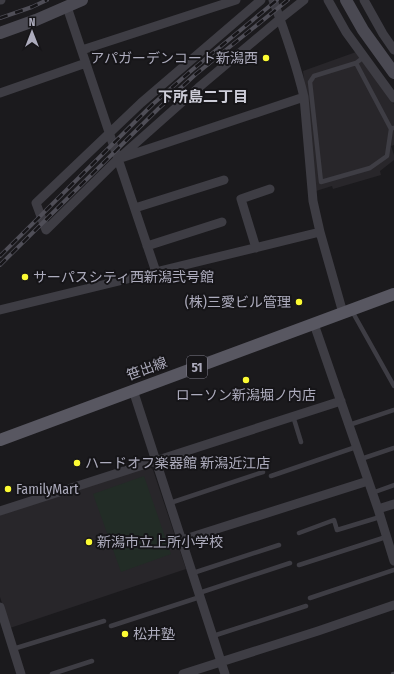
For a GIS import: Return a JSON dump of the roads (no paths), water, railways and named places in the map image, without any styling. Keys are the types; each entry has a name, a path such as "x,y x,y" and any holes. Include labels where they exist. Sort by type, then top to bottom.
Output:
{"main road":[{"name":"笹出線","path":"0,440 394,294"}],"street":[{"path":"0,33 36,20 82,0"},
{"path":"82,50 236,0"},
{"path":"261,0 141,103 36,204 46,230 118,159 198,88 280,18 304,0"},
{"path":"272,0 280,18 304,97 313,201 320,232 347,311"},
{"path":"328,0 346,32 394,98"},
{"path":"346,0 363,30 394,73"},
{"path":"364,0 383,34 394,50"},
{"path":"67,7 156,272"},
{"path":"0,93 86,63"},
{"path":"118,159 304,97"},
{"path":"134,208 224,180"},
{"path":"256,248 241,199 270,189"},
{"path":"147,246 222,222"},
{"path":"0,310 320,232"},
{"path":"314,324 361,459 394,561"},
{"path":"133,390 225,674"},
{"path":"0,511 341,401"},
{"path":"182,540 368,481"},
{"path":"379,513 394,504"},
{"path":"183,674 394,605"},
{"path":"0,608 21,674"}],"lane":[{"path":"356,63 393,128 386,156 370,168 321,182 310,82 314,76 356,63 364,57"},
{"path":"347,311 394,386"},
{"path":"349,425 394,410"},
{"path":"293,416 301,442"},
{"path":"271,476 356,447"},
{"path":"361,459 394,448"},
{"path":"170,503 263,472"},
{"path":"372,493 394,485"},
{"path":"299,533 334,520 337,530 379,513"},
{"path":"299,565 386,537"},
{"path":"193,573 278,545"},
{"path":"111,626 290,563"},
{"path":"310,598 394,570"},
{"path":"213,636 306,606"},
{"path":"13,649 104,621"},
{"path":"52,674 92,661"}],"railway":[{"path":"0,18 47,0"},
{"path":"0,256 153,104 277,0"},
{"path":"0,265 158,109 196,74 288,0"}],"place":[{"name":"アパガーデンコート新潟西","path":"266,58"},
{"name":"サーパスシティ西新潟弐号館","path":"25,277"},
{"name":"(株)三愛ビル管理","path":"299,302"},
{"name":"ローソン新潟堀ノ内店","path":"246,380"},
{"name":"ハードオフ楽器館 新潟近江店","path":"77,463"},
{"name":"FamilyMart","path":"8,489"},
{"name":"新潟市立上所小学校","path":"89,542"},
{"name":"松井塾","path":"125,634"}],"district":[{"name":"下所島二丁目","path":"203,97"}]}
